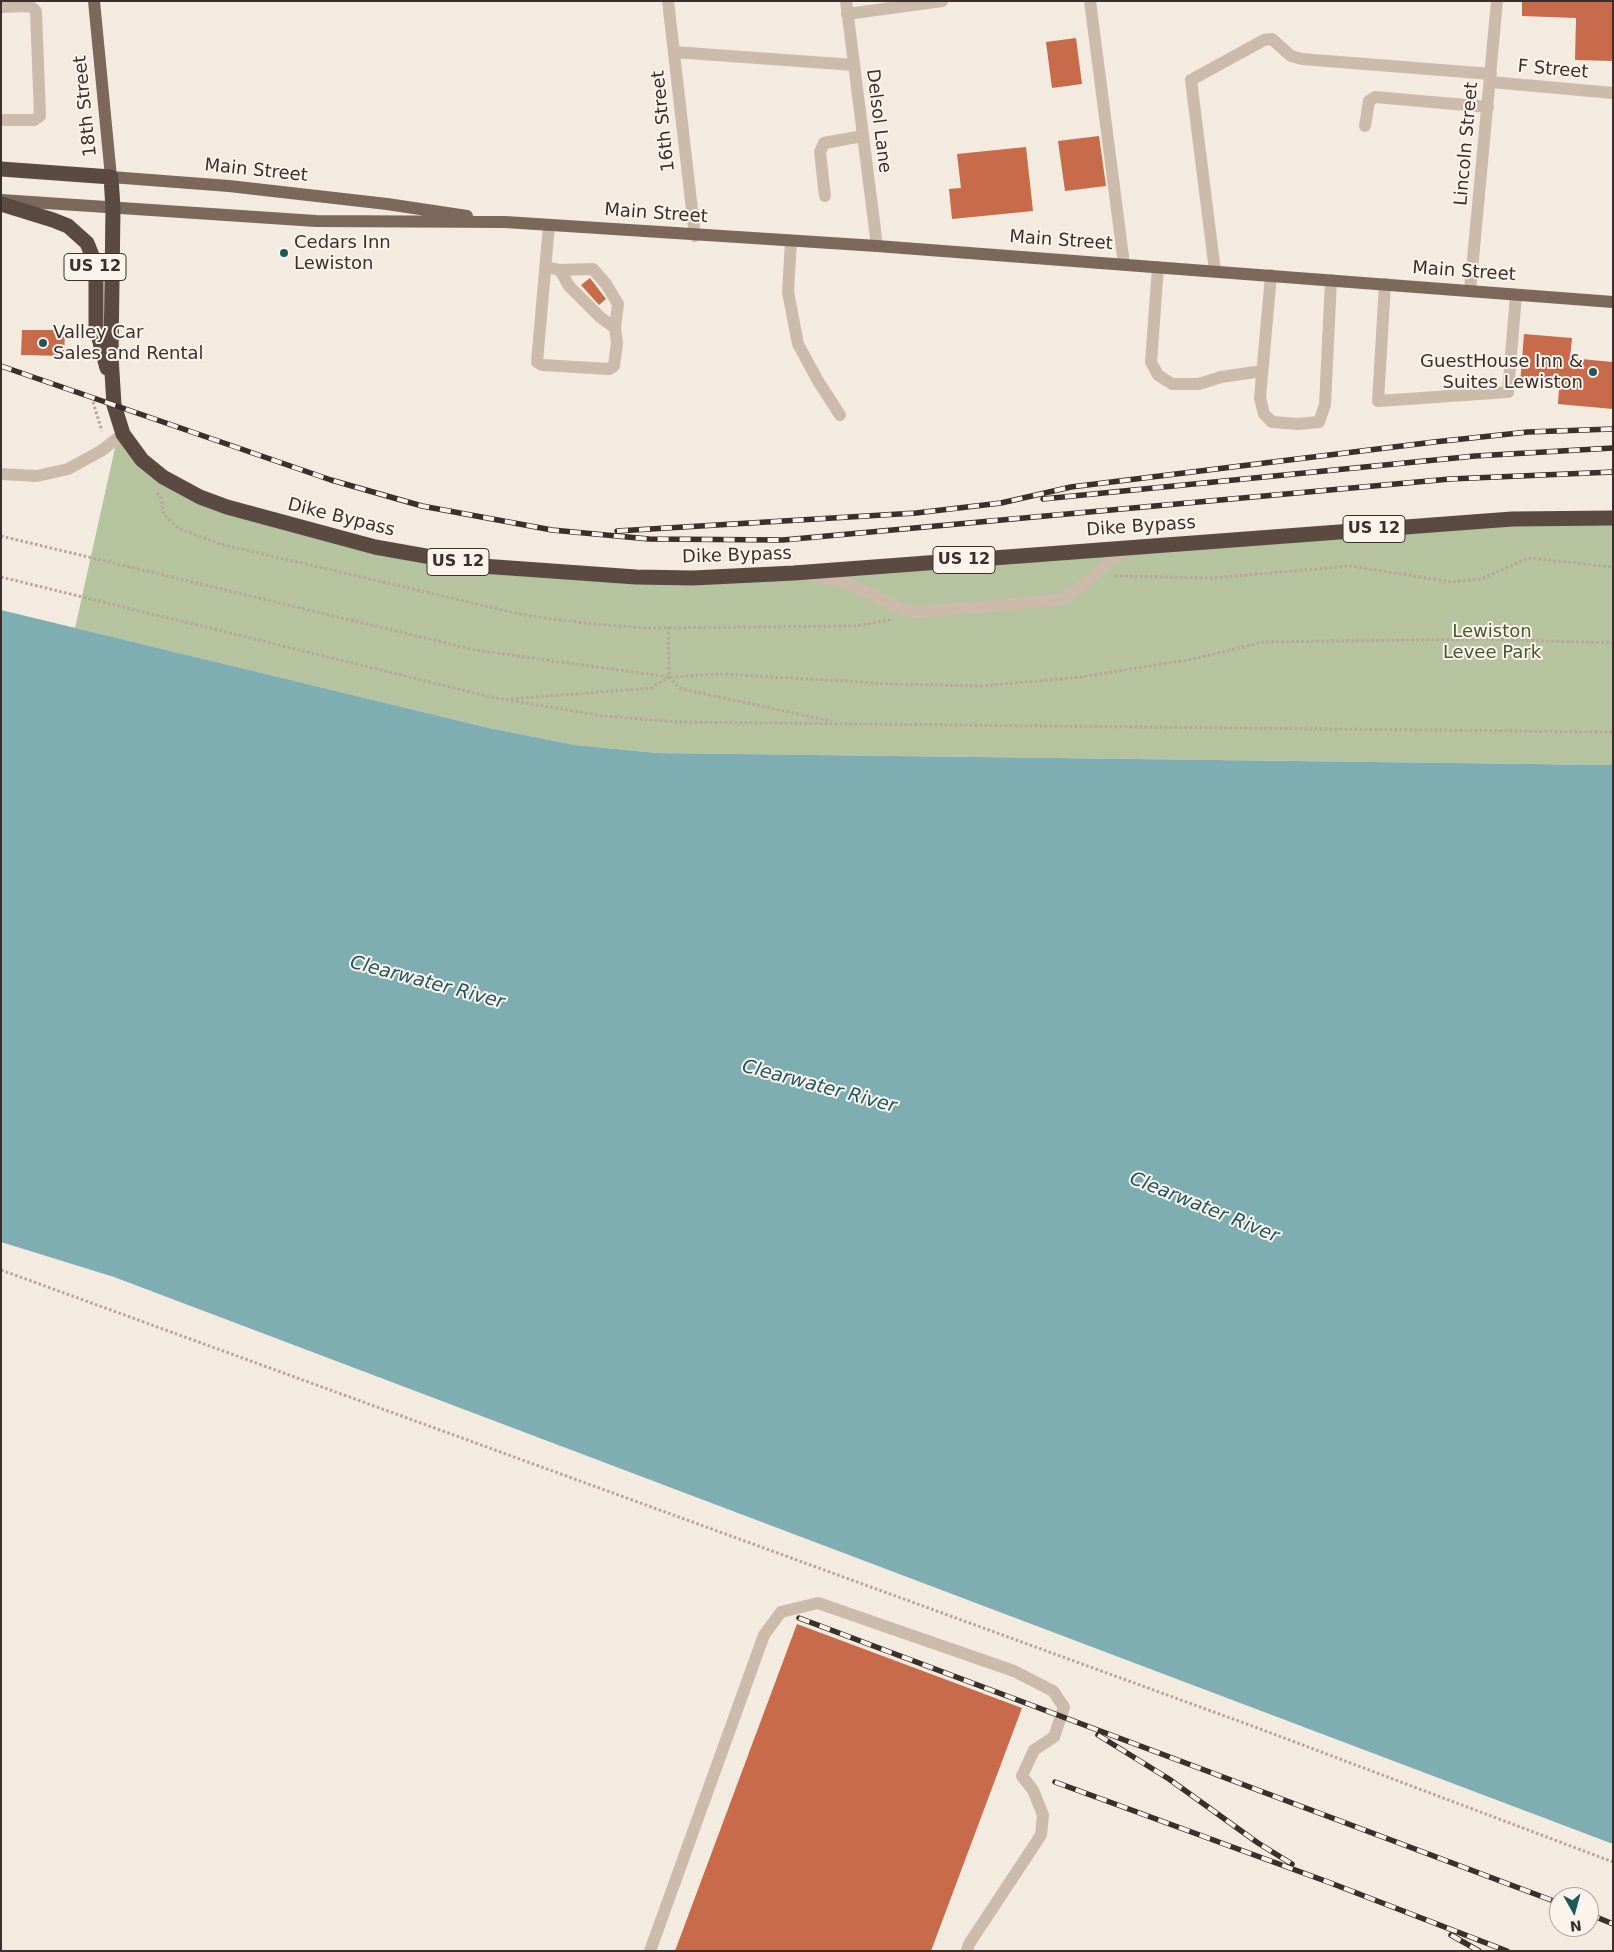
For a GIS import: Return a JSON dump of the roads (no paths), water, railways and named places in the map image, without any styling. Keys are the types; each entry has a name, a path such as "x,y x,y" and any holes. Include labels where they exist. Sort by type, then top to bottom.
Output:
{"highway":[{"name":"Main Street","path":"1,169 111,177"},
{"name":"18th Street","path":"111,177 114,208"},
{"name":"US 12","path":"1,204 68,226 86,243 93,258 96,274 96,327 112,386"},
{"name":"Dike Bypass","path":"114,208 112,386 115,412 123,434 132,448 153,470 200,497 269,520 376,547 482,566 578,574 693,578 794,573 1512,519 1613,518"}],"main road":[{"name":"18th Street","path":"94,1 111,177"},
{"name":"Main Street","path":"111,177 229,186 311,195 505,222"},
{"name":"Main Street","path":"1,200 316,221 505,222 695,236 877,246 1613,302"}],"street":[{"name":"16th Street","path":"668,1 695,236"},
{"path":"846,8 942,1"},
{"path":"1090,1 1124,264"},
{"name":"Lincoln Street","path":"1470,291 1497,1"},
{"path":"1,7 30,6 36,11 40,116 34,120 1,120"},
{"name":"Delsol Lane","path":"846,8 877,246"},
{"name":"F Street","path":"1215,272 1191,80 1264,40 1272,39 1291,56 1302,59 1491,78 1613,93"},
{"path":"674,52 854,65"},
{"path":"1365,126 1369,101 1375,98 1488,107"},
{"path":"825,196 820,152 824,143 863,136"},
{"path":"546,268 560,270 593,269 606,284 618,304 615,328 617,343 614,366 610,369 542,365 537,362 549,225"},
{"path":"791,241 788,292 798,344 818,381 840,415"},
{"path":"1158,267 1151,362 1158,375 1172,384 1199,384 1221,377 1262,371"},
{"path":"560,270 569,286 600,317 615,328"},
{"path":"1270,275 1260,398 1264,414 1272,422 1298,424 1319,422 1325,405 1332,280"},
{"path":"1385,284 1378,401 1508,392 1516,295"},
{"path":"1,474 37,476 68,469 101,451 123,434"},
{"path":"794,573 822,576 870,593 902,610 919,612 1060,600 1074,592 1116,556 1135,546"},
{"path":"650,1951 764,1636 781,1612 818,1604 1014,1671 1053,1691 1064,1706 1054,1737 1034,1750 1022,1776 1032,1790 1043,1815 1041,1835 969,1944 967,1951"}],"water":[{"name":"Clearwater River","path":"1,610 489,728 575,745 657,753 1613,765 1613,1844 114,1277 1,1242"}],"railway":[{"path":"1,366 331,480 422,506 552,530 649,539 783,540 1450,479 1613,472"},
{"path":"617,531 916,513 1001,503 1071,487 1434,442 1528,432 1613,429"},
{"path":"1043,499 1475,456 1613,448"},
{"path":"799,1618 1549,1899"},
{"path":"1098,1735 1169,1779 1258,1843 1292,1864"},
{"path":"1055,1782 1328,1882 1507,1951"},
{"path":"1599,1918 1613,1924"},
{"path":"1451,1935 1479,1951"}],"place":[{"name":"Cedars Inn Lewiston","path":"284,253"},
{"name":"Valley Car Sales and Rental","path":"43,343"},
{"name":"GuestHouse Inn & Suites Lewiston","path":"1593,372"}],"park label":[{"name":"Lewiston Levee Park","path":"1492,642"}]}
